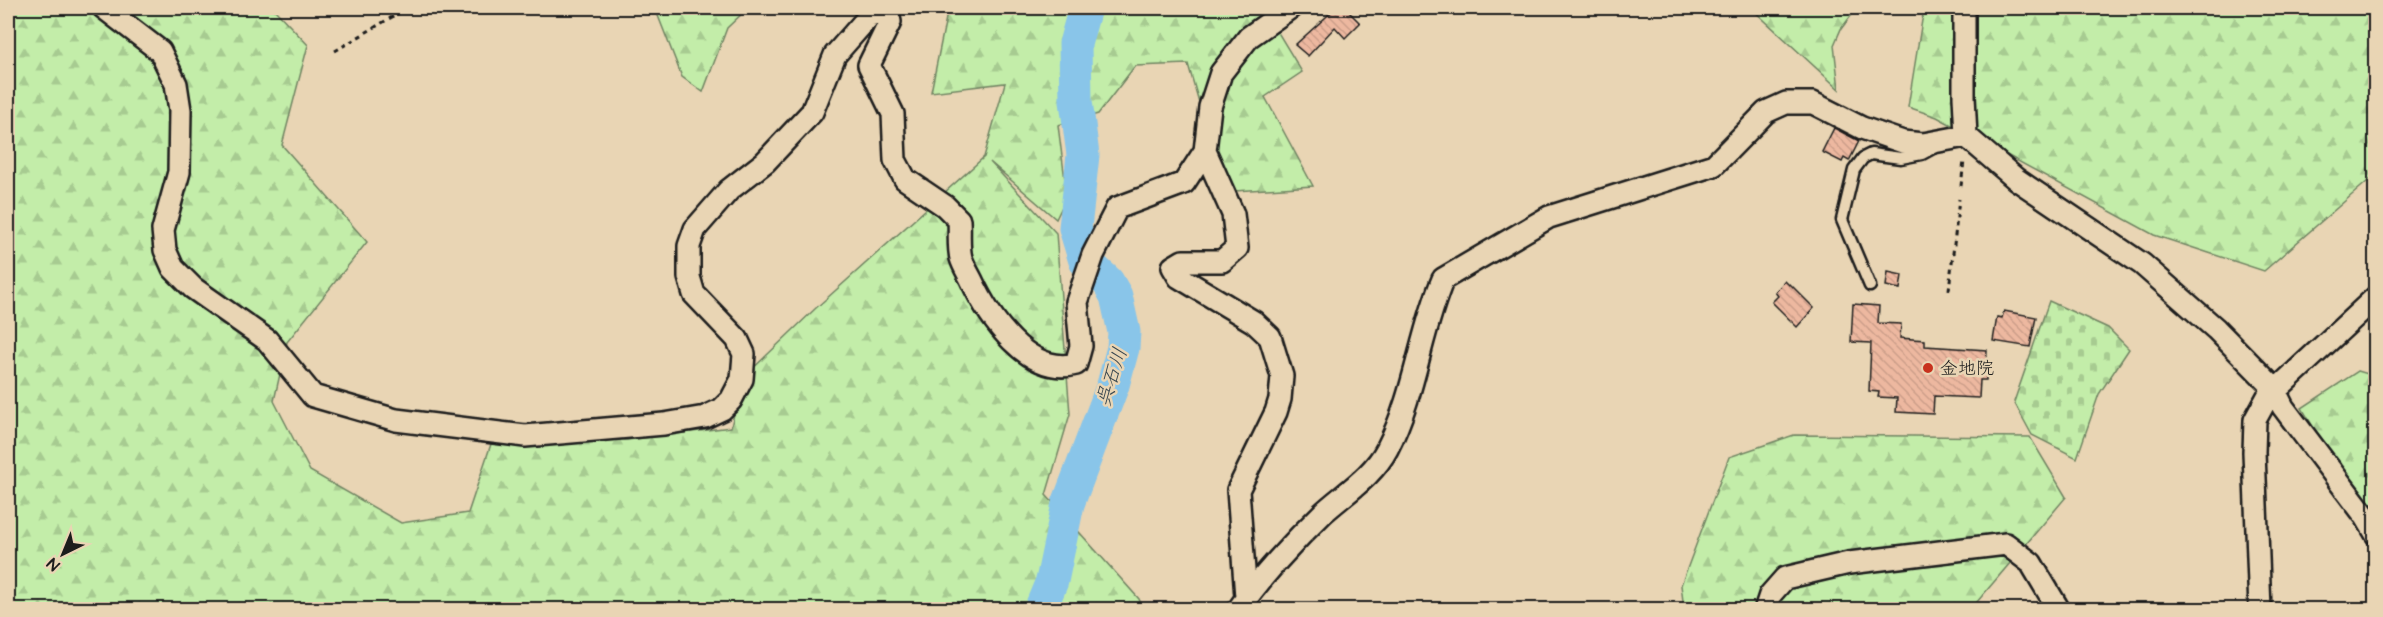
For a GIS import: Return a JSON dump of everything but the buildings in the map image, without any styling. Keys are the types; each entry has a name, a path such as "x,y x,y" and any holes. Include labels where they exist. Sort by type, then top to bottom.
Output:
{"street":[{"path":"104,8 160,51 176,84 180,110 179,172 163,230 165,250 174,268 193,288 267,340 313,396 396,420 525,436 664,424 705,417 722,409 730,400 742,379 744,354 737,339 694,294 689,277 689,246 695,229 729,190 765,162 812,112 835,55 871,14 888,12 891,22 868,65 893,114 895,160 905,179 945,206 959,220 961,257 983,305 1007,336 1032,357 1064,368 1076,364 1081,346 1077,302 1093,255 1117,208 1184,183 1205,151 1210,107 1221,73 1249,37 1290,8"},
{"path":"1957,138 1964,96 1964,8"},
{"path":"1242,603 1322,514 1366,477 1387,450 1413,384 1435,297 1443,279 1464,264 1550,217 1714,165 1766,112 1786,104 1813,104 1862,128 1903,142 1923,144 1957,138 2142,264 2216,329 2274,389 2283,407 2366,517 2376,534"},
{"path":"1205,151 1233,214 1238,248 1222,261 1184,261 1173,267 1179,277 1254,322 1270,337 1282,376 1280,399 1276,412 1238,490 1242,603"},
{"path":"2260,609 2254,452 2255,420 2274,389 2376,297"},
{"path":"1765,609 1770,595 1785,578 1849,563 2001,544 2006,544 2031,562 2059,609"}],"lane":[{"path":"1870,286 1842,220 1854,170 1863,158 1870,154 1901,158 1922,154 1957,138"}],"path":[{"path":"335,51 407,8"},
{"path":"1949,290 1959,199"}],"green space":[{"path":"8,8 273,8 308,45 282,145 367,242 287,342 274,401 310,471 401,523 468,513 495,432 627,440 731,427 742,379 816,308 984,157 1005,83 931,92 948,8 1286,8 1271,21 1302,72 1265,97 1313,186 1234,191 1207,130 1188,64 1135,66 1098,114 1058,125 1067,196 1056,219 990,162 1056,233 1070,414 1046,495 1139,599 1143,609 8,609"},
{"path":"655,8 748,8 727,28 703,92 682,77"},
{"path":"1751,8 1857,8 1841,29 1834,45 1839,89"},
{"path":"1924,8 2375,8 2375,175 2264,271 2154,235 1937,117 1908,107"},
{"path":"2049,301 2108,328 2129,349 2099,394 2077,458 2032,435 2014,402"},
{"path":"2358,371 2375,376 2375,532 2302,408"},
{"path":"1794,435 2030,437 2066,497 1971,609 1684,609 1681,585 1729,457"}],"waterway":[{"name":"呉石川","path":"1040,610 1052,581 1068,504 1113,385 1123,348 1124,332 1116,296 1108,282 1085,261 1075,228 1083,155 1076,101 1075,44 1085,8"}],"place":[{"name":"金地院","path":"1928,368"}]}
